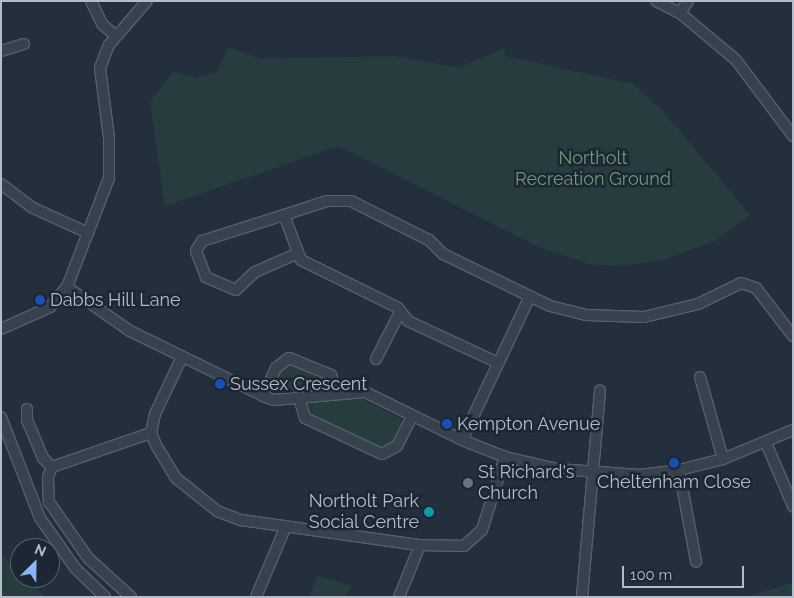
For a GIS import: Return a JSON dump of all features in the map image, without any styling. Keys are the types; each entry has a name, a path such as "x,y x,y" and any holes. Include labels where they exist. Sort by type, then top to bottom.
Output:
{"street":[{"path":"91,1 102,24 116,36"},
{"path":"1,330 50,307 67,287 109,178 109,138 100,68 105,50 147,1"},
{"path":"656,1 680,13 736,60 791,131"},
{"path":"680,13 688,1"},
{"path":"1,51 24,44"},
{"path":"1,184 31,208 88,234"},
{"path":"296,254 255,272 236,290 206,277 196,251 202,242 284,215 339,200 366,207 436,246 443,254 529,298 586,315 644,317 698,304 741,283 756,288 793,336"},
{"path":"284,215 296,254 401,314 498,363"},
{"path":"67,287 130,331 263,396 274,400 337,394 371,394 462,440 505,457 593,473 640,475 679,470 723,459 766,443 793,430"},
{"path":"462,440 529,298"},
{"path":"376,359 401,314"},
{"path":"182,357 155,414 152,433 176,478 217,511 241,520 420,545 464,546 475,540 505,457"},
{"path":"263,396 276,368 289,358 331,376 337,394"},
{"path":"700,376 723,459"},
{"path":"582,597 600,390"},
{"path":"299,398 305,418 382,454 397,446 412,416"},
{"path":"27,409 27,420 43,458 52,467"},
{"path":"1,417 40,518 75,568 104,597"},
{"path":"131,597 88,558 49,502 48,477 52,467 152,433"},
{"path":"766,443 793,506"},
{"path":"679,470 696,561"},
{"path":"256,597 286,526"},
{"path":"399,597 420,545"}],"green space":[{"name":"Northolt Recreation Ground","path":"228,47 261,59 395,56 459,68 504,48 505,56 633,84 663,111 750,215 716,240 664,260 622,266 589,264 539,247 338,146 165,206 150,102 174,71 196,78 217,72"},
{"path":"288,362 329,377 333,400 362,399 401,418 404,425 394,444 386,450 376,449 311,417 305,393 272,391 282,366"},
{"path":"1,554 10,563 10,588 36,588 45,597 1,597"},
{"path":"317,576 352,586 346,597 309,597"},
{"path":"793,583 793,597 745,597 789,584"}],"place":[{"name":"Dabbs Hill Lane","path":"40,300"},
{"name":"Sussex Crescent","path":"220,384"},
{"name":"Kempton Avenue","path":"447,424"},
{"name":"Cheltenham Close","path":"674,463"},
{"name":"St Richard's Church","path":"468,483"},
{"name":"Northolt Park Social Centre","path":"429,512"}]}
